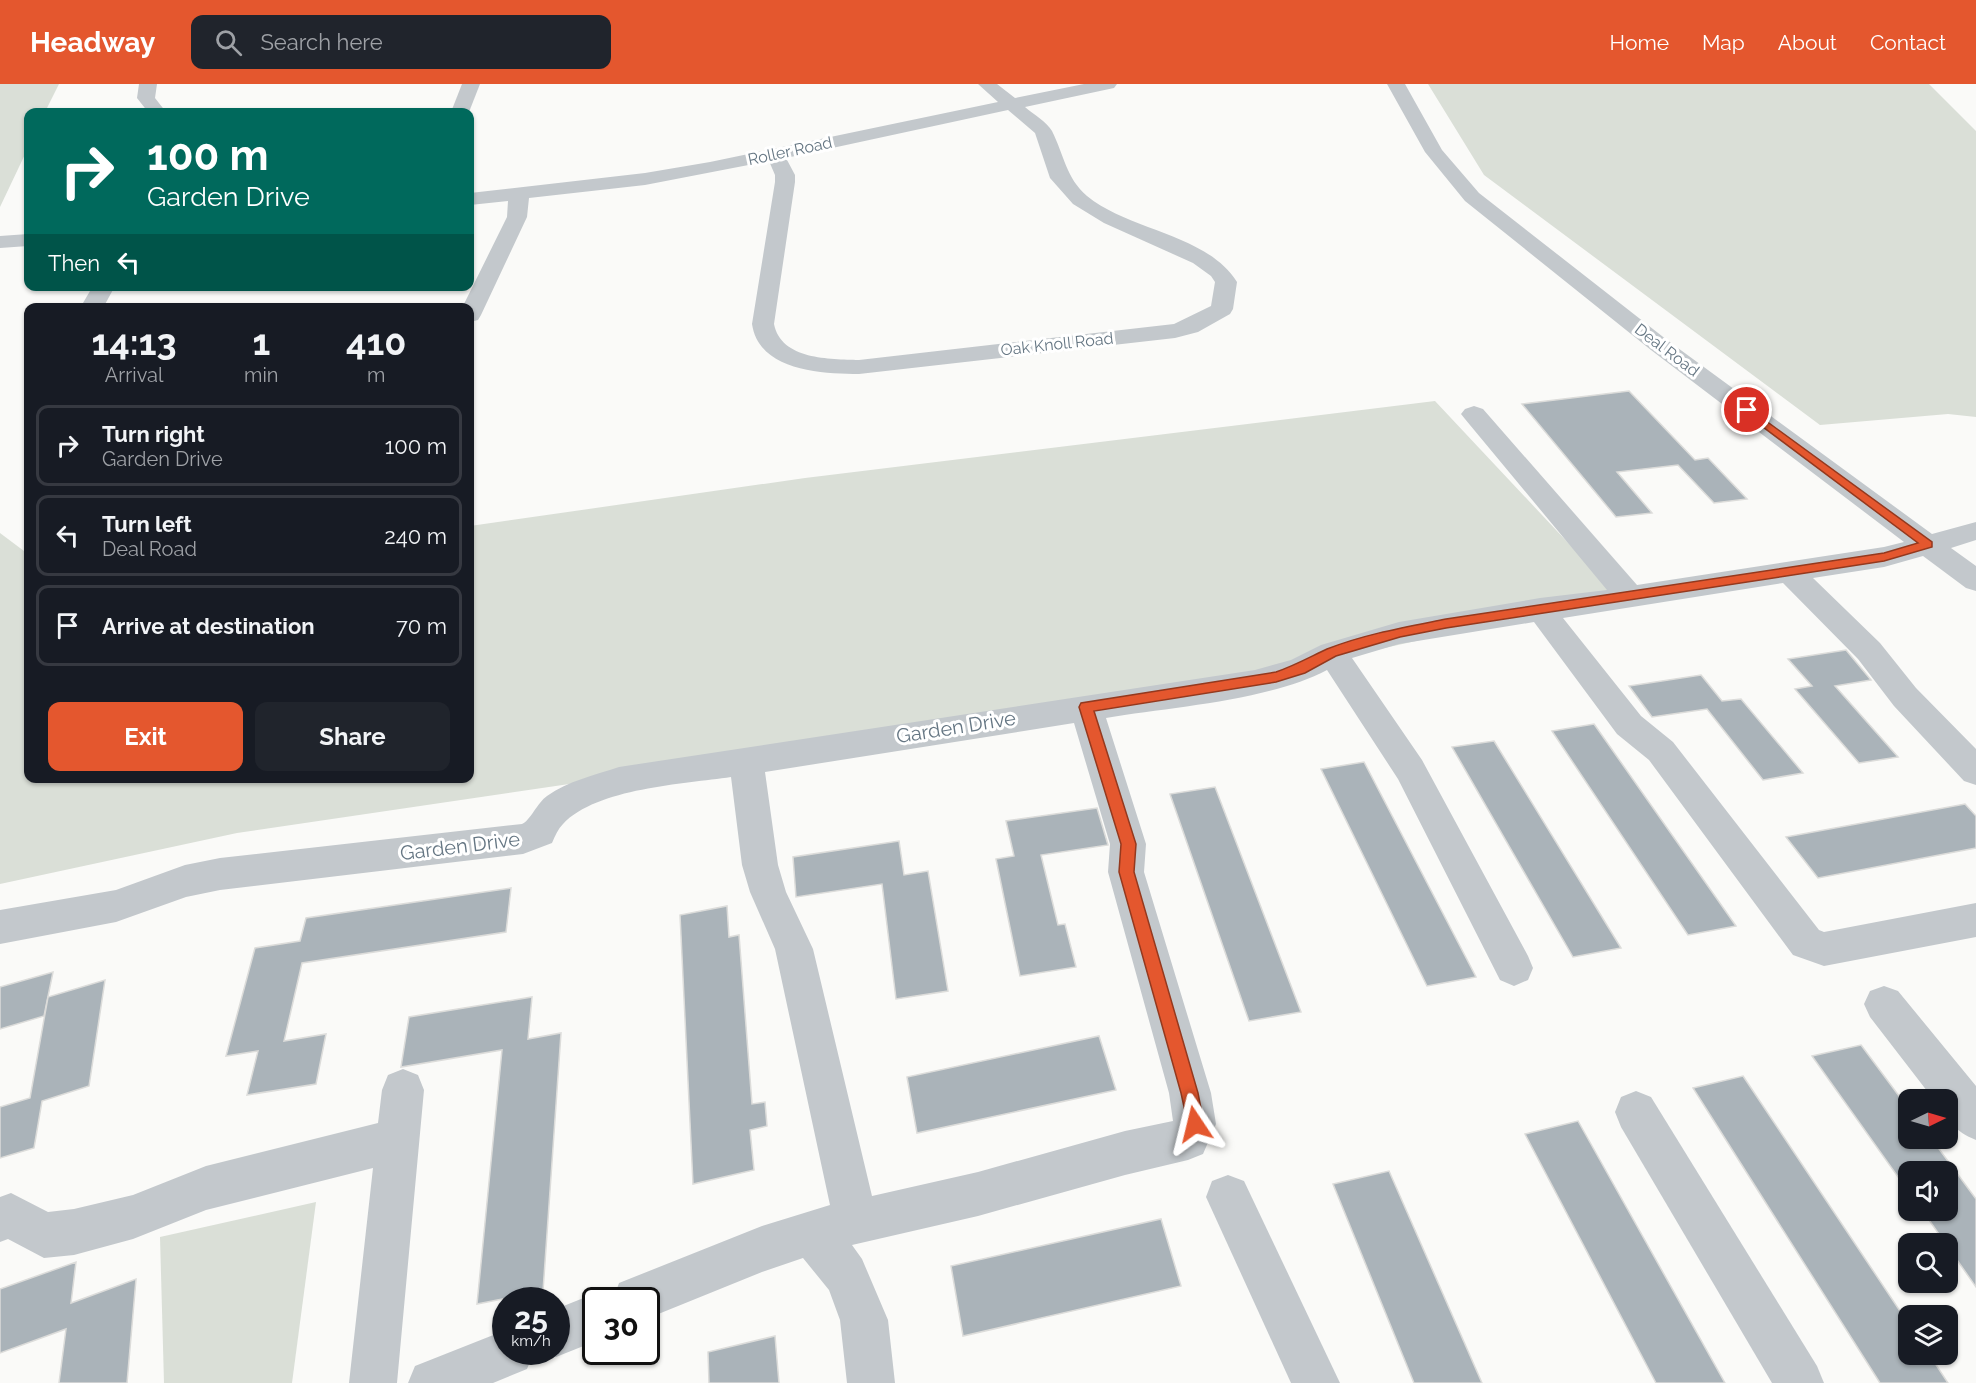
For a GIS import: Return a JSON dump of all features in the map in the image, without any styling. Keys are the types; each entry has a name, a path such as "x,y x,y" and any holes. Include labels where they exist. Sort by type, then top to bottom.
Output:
{"street":[{"path":"148,84 146,98 154,108"},
{"path":"462,108 471,84"},
{"path":"987,84 1013,104"},
{"name":"Roller Road","path":"474,199 645,179 775,155 1108,84"},
{"name":"Deal Road","path":"1396,84 1434,152 1472,196 1659,345 1976,581"},
{"name":"Oak Knoll Road","path":"775,155 786,182 763,324 766,338 790,358 836,367 859,367 1175,331 1190,327 1222,309 1226,282 1220,272 1201,258 1111,219 1080,200 1060,178 1043,131 1013,104"},
{"path":"474,307 517,217 519,194"},
{"path":"0,242 24,240"},
{"path":"1474,414 1628,595"},
{"name":"Garden Drive","path":"0,927 92,912 116,906 185,881 220,874 523,839 539,833 542,823 554,808 590,790 619,781 1254,682 1301,669 1332,653 1399,633 1628,595 1884,557 1976,531"},
{"path":"1789,571 1869,651 1905,697 1976,771"},
{"path":"1540,609 1629,725 1661,751 1806,943 1824,949 1976,920"},
{"path":"1332,653 1410,770 1514,968"},
{"path":"660,1291 812,1232 978,1194 1125,1153 1188,1139 1195,1124 1190,1093 1126,872 1128,844 1086,707"},
{"path":"746,760 760,865 768,892 794,949 856,1223"},
{"path":"1884,1004 1976,1119"},
{"path":"373,1383 403,1090"},
{"path":"1636,1112 1800,1383"},
{"path":"0,1220 11,1215 44,1235 74,1232 133,1217 206,1188 397,1140"},
{"path":"1228,1197 1316,1383"},
{"path":"812,1232 846,1275 864,1320 871,1383"},
{"path":"432,1383 492,1359"}],"shaded area":[{"path":"0,84 59,84 47,108 24,108 24,156 0,207"},
{"path":"1428,84 1929,84 1976,131 1976,417 1948,414 1820,425 1484,175"},
{"path":"1435,401 1618,596 1174,695 237,833 0,884 0,533 24,551 24,783 474,783 474,525 805,478"},
{"path":"316,1202 292,1383 164,1383 160,1237"}],"building":[{"path":"1629,391 1695,460 1708,458 1747,499 1714,503 1678,465 1617,472 1652,513 1616,517 1522,404"},
{"path":"1846,650 1871,680 1835,686 1898,757 1859,763 1795,689 1812,686 1788,659"},
{"path":"1701,675 1722,701 1741,699 1803,773 1763,780 1707,709 1652,717 1629,686"},
{"path":"1594,724 1736,926 1688,935 1552,731"},
{"path":"1494,741 1621,948 1573,957 1452,747"},
{"path":"1364,762 1476,977 1427,986 1321,769"},
{"path":"1215,787 1301,1012 1249,1021 1170,794"},
{"path":"1965,804 1976,816 1976,848 1818,878 1786,837"},
{"path":"1097,808 1108,845 1041,855 1058,925 1065,924 1076,967 1020,976 996,859 1014,856 1006,821"},
{"path":"899,841 904,875 928,871 948,991 896,999 882,884 796,897 793,857"},
{"path":"511,888 506,932 302,963 284,1041 326,1034 316,1084 247,1095 258,1051 226,1056 255,948 300,941 306,918"},
{"path":"727,906 729,937 739,935 752,1104 765,1102 767,1126 750,1130 754,1170 693,1184 680,915"},
{"path":"53,972 44,1016 0,1029 0,987"},
{"path":"105,980 89,1086 42,1101 34,1148 0,1158 0,1107 30,1098 48,997"},
{"path":"532,997 528,1039 561,1033 543,1287 492,1287 492,1301 477,1304 502,1050 401,1067 409,1017"},
{"path":"1099,1036 1116,1090 917,1133 907,1077"},
{"path":"1861,1045 1898,1095 1898,1149 1939,1149 1948,1161 1898,1161 1898,1177 1812,1056"},
{"path":"1743,1076 1898,1308 1898,1365 1936,1365 1948,1383 1880,1383 1693,1088"},
{"path":"1578,1121 1725,1383 1656,1383 1525,1134"},
{"path":"1389,1171 1482,1383 1414,1383 1333,1184"},
{"path":"1958,1175 1976,1199 1976,1287 1958,1261 1958,1233 1938,1233 1930,1221 1958,1221"},
{"path":"1161,1219 1181,1286 963,1336 951,1266"},
{"path":"76,1262 71,1303 136,1279 127,1383 59,1383 66,1329 0,1353 0,1289"},
{"path":"775,1336 779,1383 709,1383 708,1352"}],"route":[{"path":"1195,1124 1190,1093 1126,872 1128,844 1086,707 1276,677 1301,669 1332,653 1399,633 1628,595 1884,557 1928,544 1747,410"}]}
